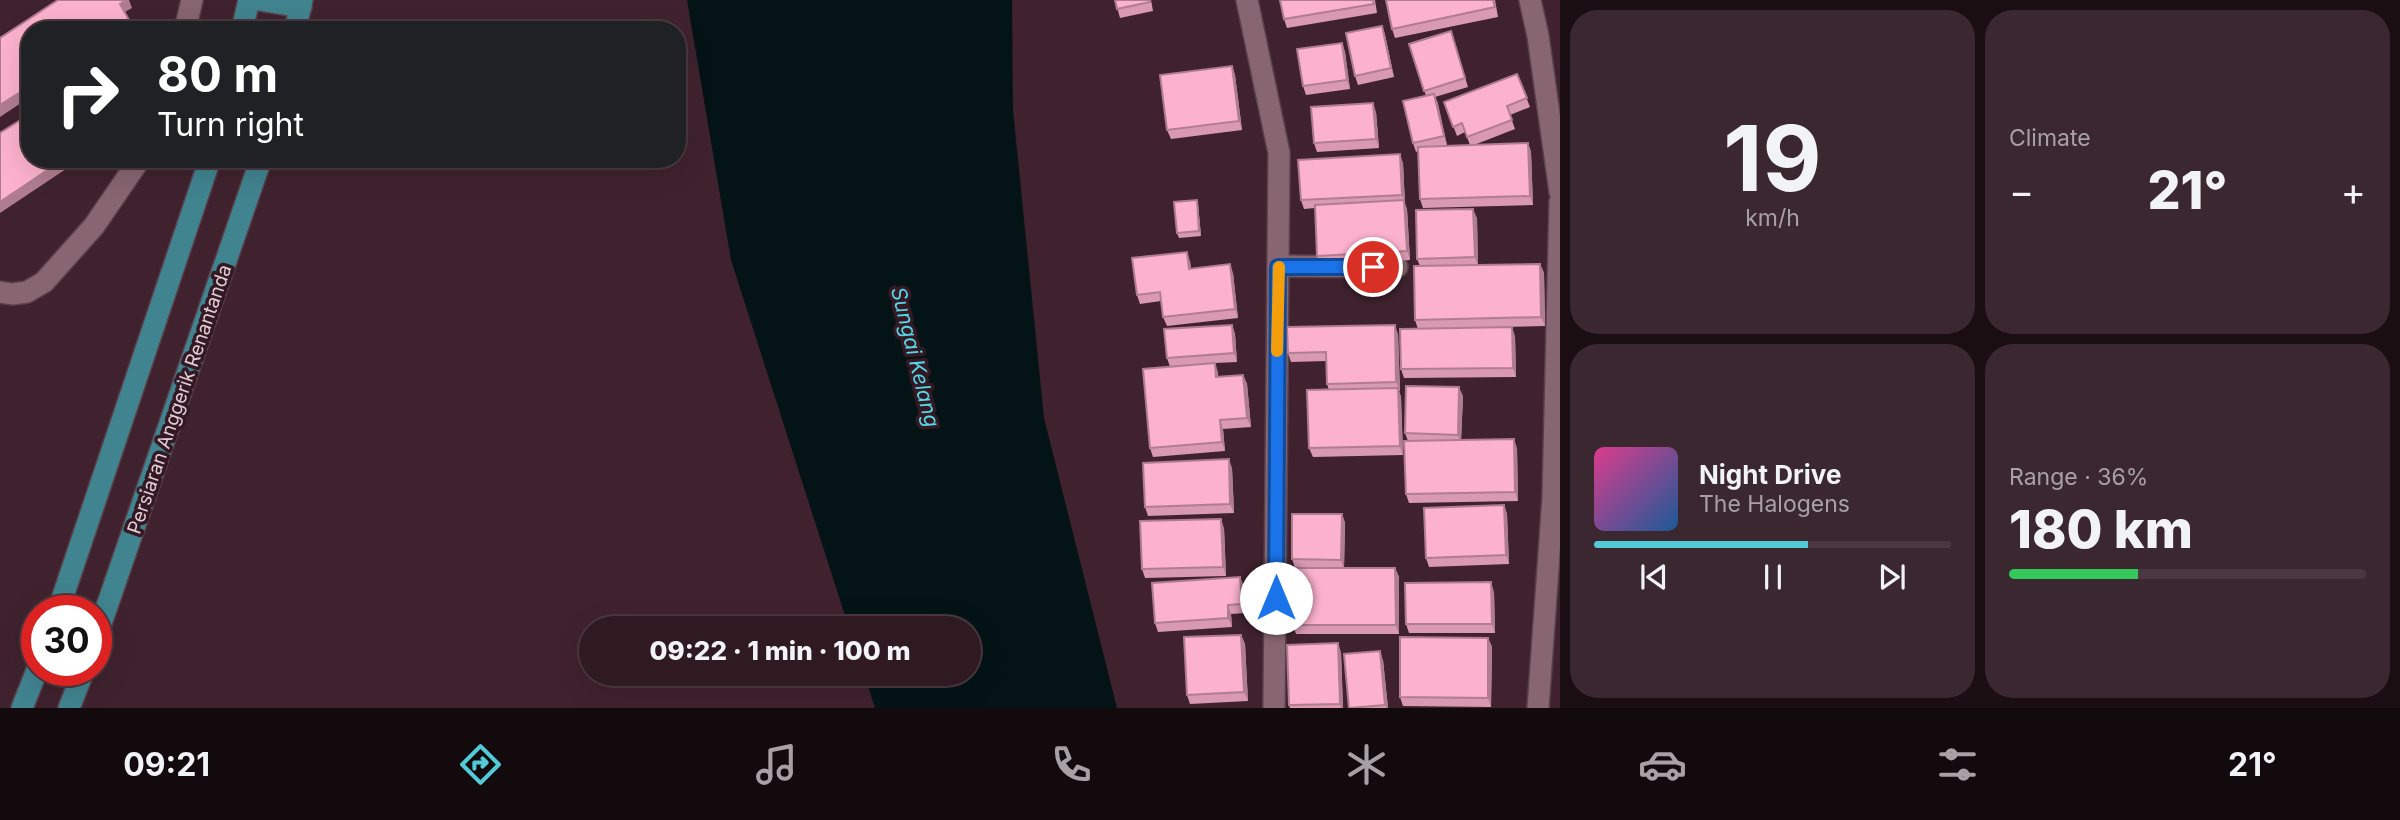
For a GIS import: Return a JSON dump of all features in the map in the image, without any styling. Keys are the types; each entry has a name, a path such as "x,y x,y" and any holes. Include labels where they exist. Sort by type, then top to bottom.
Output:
{"main road":[{"path":"244,21 249,0"},
{"path":"260,0 301,4"},
{"path":"63,595 207,168"},
{"name":"Persiaran Anggerik Renantanda","path":"111,595 258,168"},
{"path":"22,708 31,686"},
{"path":"69,708 78,686"}],"street":[{"path":"188,21 192,0"},
{"path":"1247,0 1279,153 1274,708"},
{"path":"1531,0 1560,192"},
{"path":"0,292 12,295 27,292 44,282 94,226 134,168"},
{"path":"1538,708 1555,544 1560,202"},
{"path":"1278,267 1396,267"}],"water":[{"name":"Sungai Kelang","path":"687,0 1012,0 1013,110 1044,418 1117,708 875,708 868,686 981,686 981,616 845,616 731,260"}],"building":[{"path":"58,0 126,0 120,4 129,20 128,21 26,21"},
{"path":"1115,0 1150,0 1150,2 1117,9"},
{"path":"1280,0 1373,0 1374,4 1284,19"},
{"path":"1386,0 1493,0 1495,7 1392,29"},
{"path":"21,24 21,92 0,105 0,38"},
{"path":"1382,26 1391,68 1355,76 1346,33"},
{"path":"1451,31 1465,78 1424,91 1409,44"},
{"path":"1342,43 1347,80 1303,86 1297,49"},
{"path":"1232,66 1239,121 1167,130 1160,75"},
{"path":"1517,74 1527,98 1507,106 1512,120 1467,137 1462,123 1453,127 1444,102"},
{"path":"1434,94 1444,136 1413,143 1403,101"},
{"path":"1373,103 1376,139 1314,143 1311,107"},
{"path":"21,120 21,168 51,168 0,202 0,133"},
{"path":"1528,143 1530,196 1420,199 1418,147"},
{"path":"1400,154 1402,195 1301,200 1298,160"},
{"path":"1197,200 1199,231 1177,233 1174,202"},
{"path":"1404,200 1407,251 1317,256 1315,205"},
{"path":"1473,209 1475,257 1417,259 1416,210"},
{"path":"1187,252 1189,269 1230,264 1235,309 1163,317 1160,292 1137,295 1132,258"},
{"path":"1540,264 1541,317 1415,320 1414,266"},
{"path":"1232,325 1234,353 1167,358 1164,329"},
{"path":"1395,325 1396,382 1327,384 1326,352 1288,353 1287,327"},
{"path":"1512,327 1513,368 1401,369 1400,329"},
{"path":"1215,363 1216,377 1243,375 1247,418 1220,420 1222,442 1150,448 1143,369"},
{"path":"1406,386 1459,387 1458,435 1405,433"},
{"path":"1398,388 1400,446 1309,448 1307,390"},
{"path":"1514,439 1515,492 1406,494 1404,441"},
{"path":"1229,459 1230,504 1145,507 1143,463"},
{"path":"1504,505 1506,555 1426,558 1424,508"},
{"path":"1292,514 1342,514 1341,560 1292,559"},
{"path":"1221,519 1223,567 1142,569 1140,521"},
{"path":"1292,568 1395,568 1396,625 1293,625"},
{"path":"1240,577 1242,604 1228,605 1228,618 1155,623 1152,583"},
{"path":"1491,582 1492,624 1406,624 1405,583"},
{"path":"1241,635 1244,692 1187,695 1184,637"},
{"path":"1400,637 1488,638 1488,698 1400,697"},
{"path":"1338,643 1340,704 1289,705 1287,645"},
{"path":"1380,651 1385,705 1349,708 1344,654"}],"slow traffic":[{"path":"1277,351 1279,267"}],"route":[{"path":"1276,598 1278,267 1373,267"}]}
